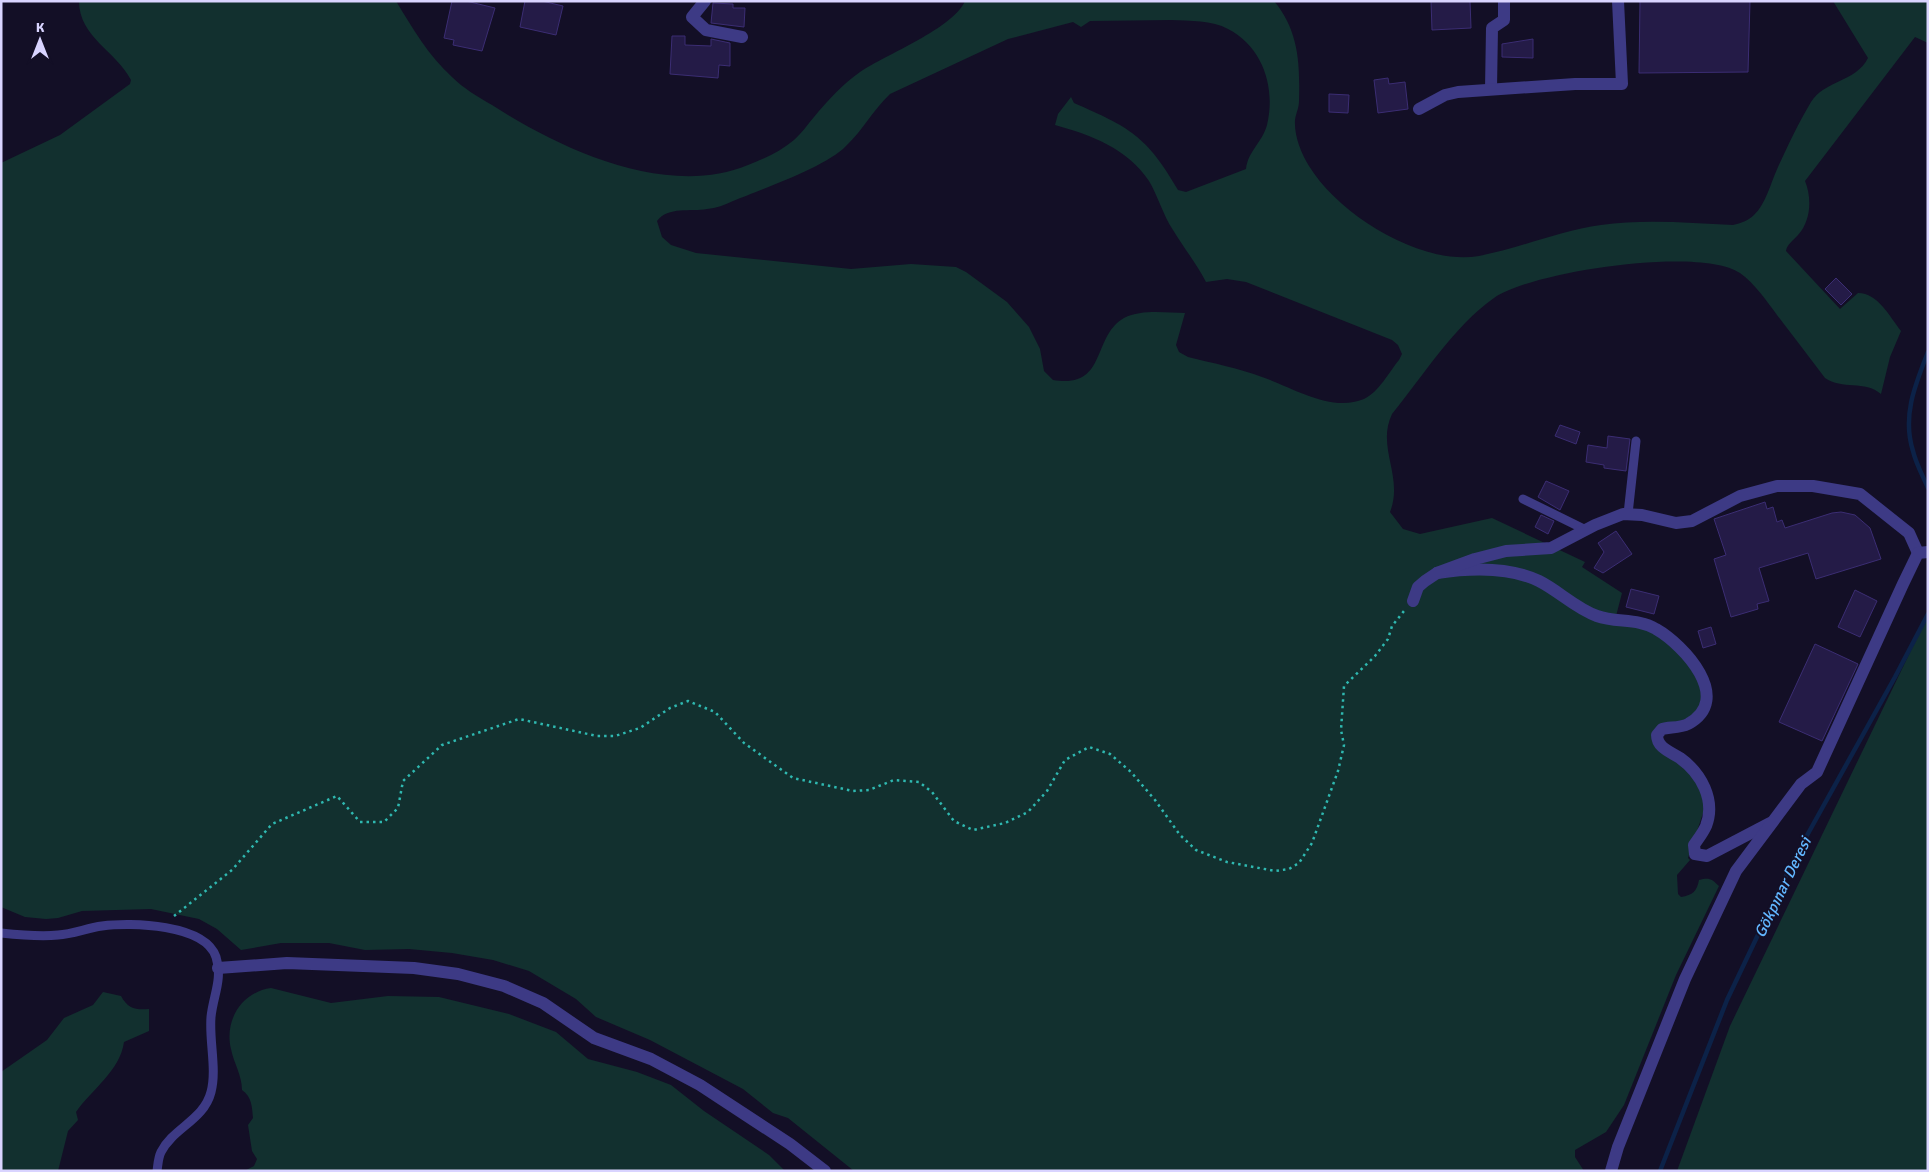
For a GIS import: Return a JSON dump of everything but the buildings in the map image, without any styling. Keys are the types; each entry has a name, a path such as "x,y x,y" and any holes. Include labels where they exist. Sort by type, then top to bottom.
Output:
{"street":[{"path":"705,1 692,17 706,30 742,37"},
{"path":"1492,90 1492,28 1504,20 1504,1"},
{"path":"1419,109 1445,95 1492,90 1622,84 1618,1"},
{"path":"1413,601 1418,587 1437,573 1489,554 1551,548 1611,518 1628,514 1676,523 1688,522 1706,516 1740,496 1764,488 1799,486 1844,490 1860,494 1909,533 1923,553 1817,772 1801,784 1736,872 1704,936 1618,1147 1611,1171"},
{"path":"1437,573 1482,569 1522,575 1540,581 1575,606 1599,617 1641,623 1659,630 1692,662 1701,674 1707,690 1705,706 1692,721 1681,726 1662,729 1657,735 1659,743 1691,767 1706,790 1709,817 1705,828 1694,845 1695,854 1704,857 1714,853 1775,821"},
{"path":"218,968 287,964 414,968 458,974 504,986 543,1003 594,1038 651,1059 700,1085 790,1144 825,1171"}],"lane":[{"path":"1628,514 1636,441"},
{"path":"1523,499 1586,530"},
{"path":"1,933 44,936 115,925 160,927 184,932 200,938 211,949 218,968 217,993 210,1031 212,1091 202,1112 167,1143 160,1154 157,1171"}],"path":[{"path":"160,927 232,870 272,824 337,796 360,822 384,822 398,808 403,781 442,746 519,719 597,736 615,736 640,728 670,708 688,701 715,712 744,743 793,778 853,791 869,790 894,780 919,782 932,792 954,821 973,830 1005,823 1028,812 1047,791 1065,760 1088,746 1110,754 1131,772 1156,800 1180,836 1196,850 1227,862 1275,871 1289,869 1299,863 1312,843 1338,771 1344,746 1341,730 1344,686 1375,656 1388,639 1392,626 1413,601"}],"green space":[{"path":"79,1 396,1 421,41 443,69 481,99 549,138 582,152 615,164 649,173 683,176 717,174 754,163 784,148 797,137 841,87 871,65 934,31 958,11 965,1 1274,1 1289,24 1296,48 1299,104 1295,120 1296,132 1301,150 1309,166 1340,202 1361,219 1408,245 1432,253 1456,257 1479,256 1570,231 1617,223 1650,222 1733,225 1742,223 1754,215 1762,205 1775,173 1811,102 1824,89 1856,72 1868,58 1833,1 1928,1 1928,43 1915,37 1805,181 1809,195 1808,216 1806,223 1789,244 1786,251 1840,309 1858,293 1865,294 1872,297 1883,307 1901,331 1890,357 1881,394 1868,387 1839,384 1825,378 1760,292 1740,273 1720,265 1690,262 1655,262 1578,271 1514,288 1494,298 1479,309 1452,337 1392,414 1388,426 1388,450 1394,486 1390,512 1403,529 1420,534 1492,518 1585,562 1582,567 1622,593 1615,620 1648,625 1701,674 1703,710 1657,733 1681,759 1708,798 1688,858 1690,860 1677,875 1678,894 1681,897 1691,894 1696,890 1699,880 1702,879 1710,879 1719,886 1676,975 1624,1105 1606,1132 1575,1150 1575,1157 1584,1171 854,1171 788,1118 773,1113 743,1089 650,1040 596,1017 576,999 529,971 493,960 452,953 409,949 365,950 329,943 281,943 241,950 217,929 199,919 151,909 82,911 58,918 46,919 25,917 1,907 1,163 60,135 130,84 131,80 117,60 91,34 81,14","holes":["1178,20 1208,22 1228,29 1250,46 1264,70 1270,97 1267,125 1262,137 1249,157 1246,169 1186,192 1178,190 1156,157 1135,135 1109,119 1074,103 1071,97 1058,114 1055,125 1082,133 1107,144 1119,151 1140,170 1149,181 1169,224 1206,282 1227,279 1246,282 1392,340 1398,345 1402,354 1399,360 1379,387 1364,399 1338,403 1325,401 1253,374 1188,357 1179,352 1176,345 1185,313 1146,312 1124,318 1114,326 1097,360 1083,377 1070,381 1053,380 1044,371 1040,349 1029,327 1007,302 966,272 956,267 911,264 851,269 696,253 671,245 662,237 657,221 667,213 680,210 710,209 720,206 776,184 824,162 846,146 890,94 1008,39 1073,22 1081,27 1090,21"]},
{"path":"1928,615 1928,1171 1677,1171 1730,1026"},
{"path":"271,988 331,1003 388,996 439,997 509,1014 556,1032 588,1059 637,1072 671,1085 704,1111 769,1155 785,1171 244,1171 254,1166 257,1159 252,1151 248,1125 253,1118 252,1106 250,1099 242,1090 241,1079 231,1049 230,1028 237,1009 244,1001 252,995"},
{"path":"103,992 121,996 126,1004 133,1008 149,1009 149,1031 124,1042 117,1062 111,1071 76,1112 78,1120 68,1131 58,1171 1,1171 1,1072 47,1040 64,1018 93,1005"}],"waterway":[{"name":"Gökpınar Deresi","path":"1928,352 1911,401 1909,413 1910,438 1914,456 1928,488"},
{"name":"Gökpınar Deresi","path":"1660,1171 1727,1000 1795,857 1928,614"}]}
